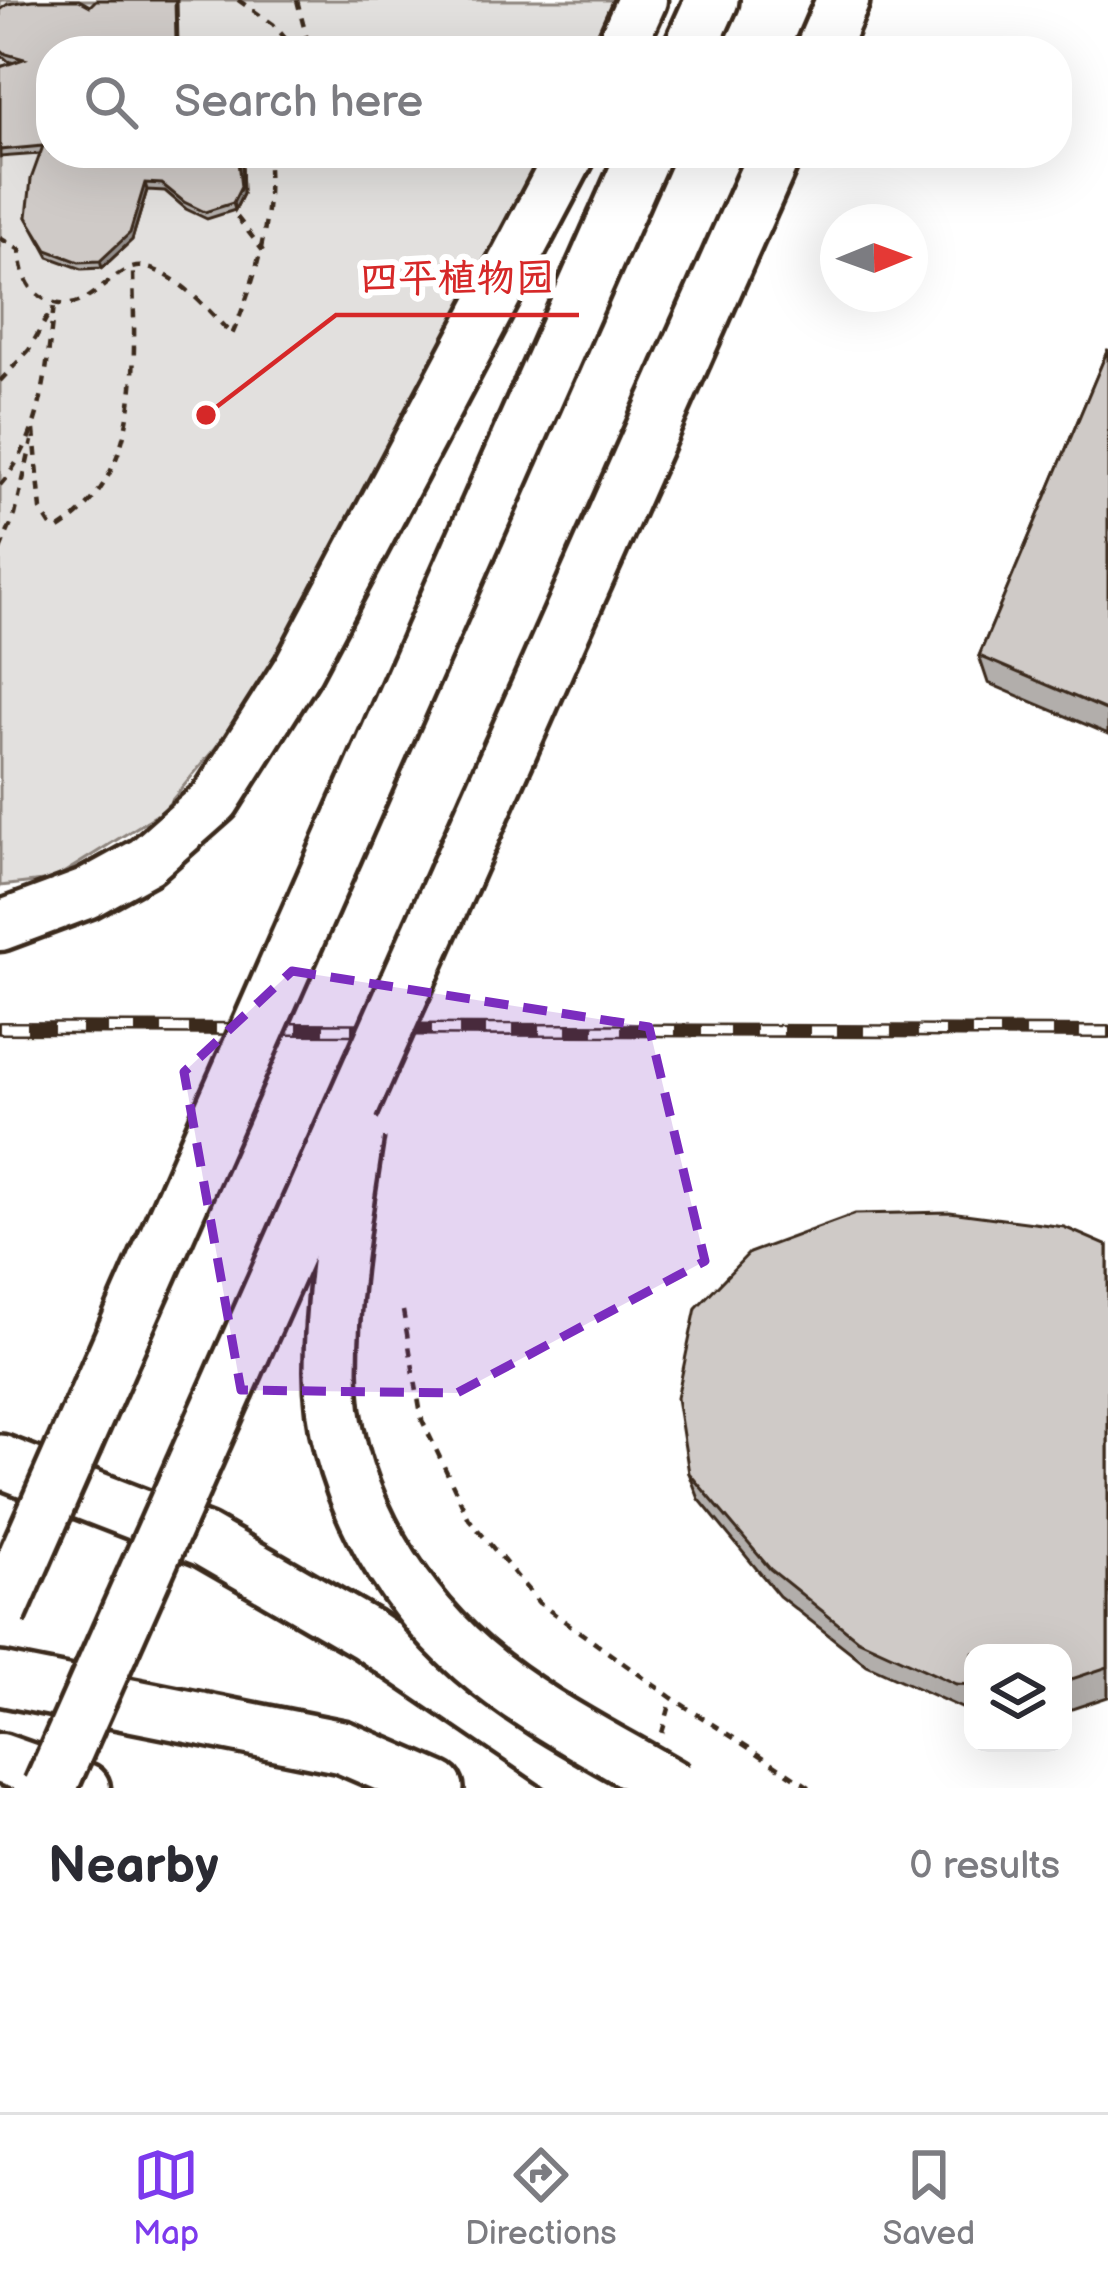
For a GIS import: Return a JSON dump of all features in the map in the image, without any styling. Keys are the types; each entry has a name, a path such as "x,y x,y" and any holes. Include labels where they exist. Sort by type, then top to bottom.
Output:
{"main road":[{"path":"827,36 843,0"},
{"path":"0,1613 637,168"},
{"path":"50,1788 769,168"},
{"path":"368,1065 335,1281 331,1376 343,1451 365,1516 393,1568 426,1613 474,1661 536,1706 675,1788"},
{"path":"0,1461 204,1540 367,1634 593,1788"},
{"path":"0,1679 342,1747 437,1788"}],"street":[{"path":"626,36 642,0"},
{"path":"0,926 86,894 146,861 215,800 298,669 563,168"},
{"path":"0,1758 85,1788"}],"path":[{"path":"238,0 283,36"},
{"path":"298,0 306,36"},
{"path":"0,238 20,250 23,276 38,296 54,303 77,304 133,267 150,268 174,282 232,334 263,252 268,168"},
{"path":"237,218 263,252"},
{"path":"34,430 41,510 51,526 59,529 73,520 100,484 129,419 134,384 133,267"},
{"path":"0,381 29,350 54,303"},
{"path":"0,550 15,515 45,385 54,303"},
{"path":"0,485 18,465 34,430"},
{"path":"404,1311 422,1420 469,1519 539,1604 811,1788"}],"highlighted area":[{"path":"292,971 649,1027 705,1261 457,1393 241,1390 184,1072"}],"shaded area":[{"path":"0,0 616,0 599,36 36,36 36,168 536,168 259,695 163,811 52,880 0,886"}],"building":[{"path":"79,0 90,6 96,0 175,0 176,36 36,36 36,147 0,150 0,67 24,59 0,49 0,10 8,4"},
{"path":"36,165 239,168 241,187 233,203 205,212 162,184 145,183 130,233 100,261 79,262 47,250 27,217"},
{"path":"1108,349 1108,711 979,656"},
{"path":"950,1212 1064,1227 1108,1246 1108,1667 1072,1679 1072,1644 964,1644 964,1684 956,1684 857,1639 770,1569 689,1473 677,1398 696,1308 749,1253 855,1214"}],"railway":[{"path":"0,1028 1108,1032"}],"place":[{"name":"四平植物园","path":"206,415"}]}
